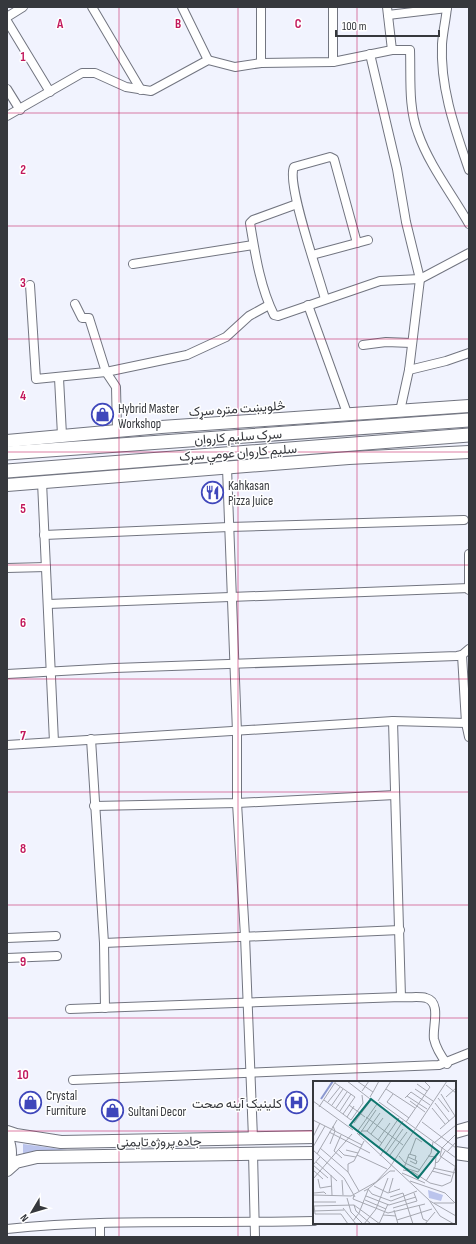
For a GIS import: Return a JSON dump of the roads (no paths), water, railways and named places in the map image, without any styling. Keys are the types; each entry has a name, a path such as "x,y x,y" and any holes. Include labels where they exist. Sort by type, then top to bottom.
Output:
{"main road":[{"name":"سرک سلیم کاروان","path":"7,454 469,420"},
{"name":"سلیم کاروان عومي سړک","path":"7,471 469,435"}],"street":[{"path":"7,17 24,7"},
{"path":"92,7 141,90"},
{"path":"182,7 208,60"},
{"path":"261,7 261,63"},
{"path":"333,7 333,62"},
{"path":"392,50 387,11 447,7 442,44 444,84 451,118 469,170"},
{"path":"7,21 50,92"},
{"path":"7,116 20,110 82,73 95,72 126,87 151,92 208,60 235,67 261,63 333,62 392,50 410,50 412,111 417,132 430,160 469,224"},
{"path":"370,54 397,169 413,252 420,279 411,343 409,370 400,411"},
{"path":"7,89 20,110"},
{"path":"325,298 297,204 292,176 294,167 330,157 334,159 357,243"},
{"path":"297,204 253,220 250,223 253,245 269,305 274,315 285,315 325,298 380,282 420,279 469,253"},
{"path":"312,255 368,240"},
{"path":"133,264 253,245"},
{"path":"30,285 36,379 59,378 106,372 187,355 226,337 249,316 269,305"},
{"path":"74,304 82,318 90,318 106,372 116,387 117,430"},
{"path":"308,305 347,413"},
{"path":"363,345 386,342 411,343"},
{"path":"409,370 446,361 469,353"},
{"path":"59,378 62,435"},
{"name":"څلویښت متره سړک","path":"7,441 117,430 325,416 347,413 469,406"},
{"path":"7,485 348,458 469,452"},
{"path":"227,468 237,732 237,803 245,936 253,1138"},
{"path":"42,482 54,742"},
{"path":"44,535 229,527 464,520"},
{"path":"48,604 469,588 468,554"},
{"path":"7,568 46,567"},
{"path":"7,674 234,663 462,655 469,649"},
{"path":"462,655 466,723 469,737"},
{"path":"7,745 91,739 237,732 393,721 466,723"},
{"path":"393,721 401,997"},
{"path":"91,739 94,806 104,943 104,1008"},
{"path":"94,806 237,803 395,795"},
{"path":"104,943 400,930"},
{"path":"7,938 56,936"},
{"path":"7,958 57,956"},
{"path":"70,1009 401,997 428,998 432,1003 435,1013 433,1038 439,1054 446,1064"},
{"path":"73,1080 250,1072 439,1066 469,1053"},
{"path":"456,1132 469,1128"},
{"name":"جاده پروژه تایمنی","path":"7,1132 16,1135 61,1142 313,1136"},
{"path":"7,1138 11,1149 7,1169"},
{"path":"253,1152 255,1237"},
{"name":"جاده پروژه تایمنی","path":"7,1169 16,1162 37,1157 313,1152"},
{"path":"456,1153 469,1155"},
{"path":"7,1229 44,1225 100,1223 313,1221"},
{"path":"100,1223 100,1237"}],"place":[{"name":"Hybrid Master Workshop","path":"102,415"},
{"name":"Kahkasan Pizza Juice","path":"213,492"},
{"name":"Crystal Furniture","path":"30,1102"},
{"name":"کلینیک آینه صحت","path":"297,1103"},
{"name":"Sultani Decor","path":"113,1111"}]}
